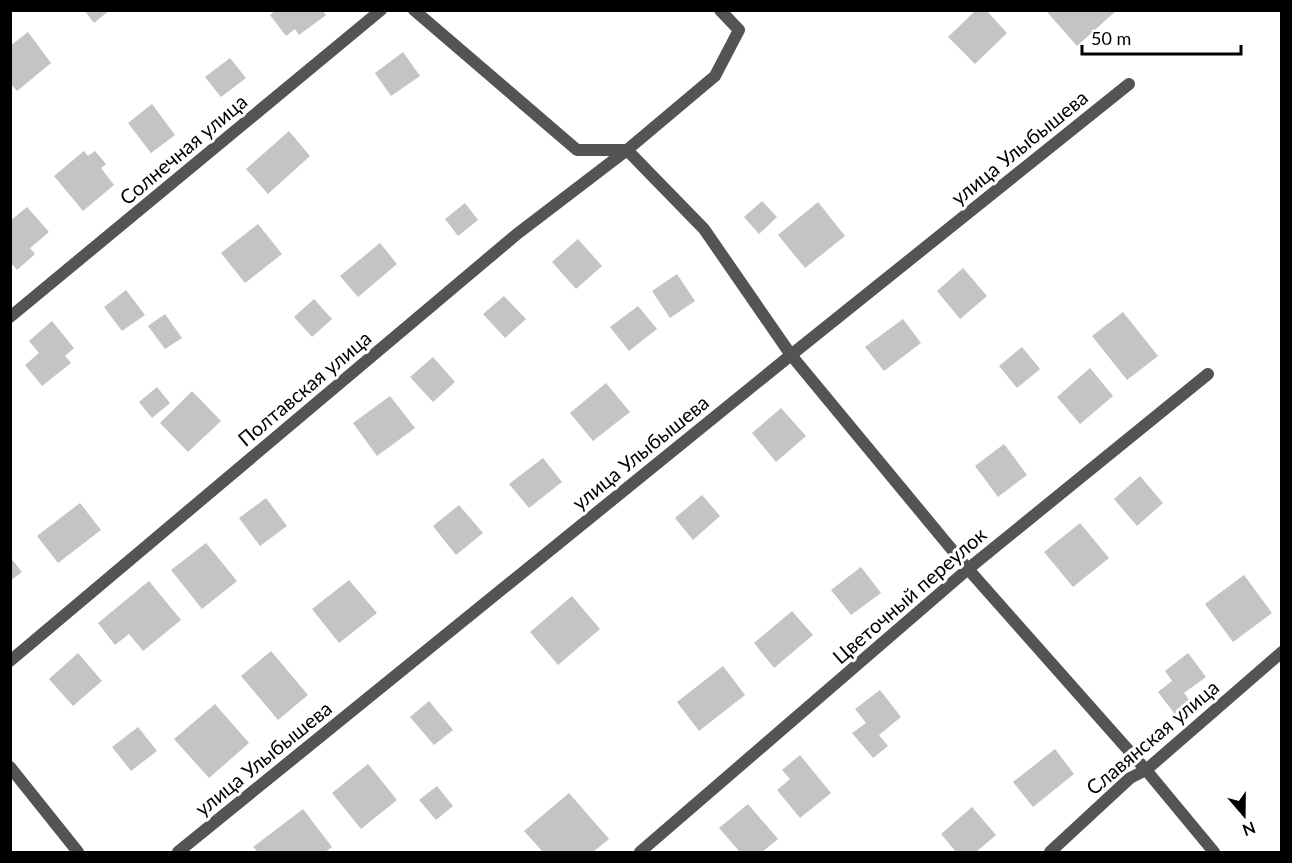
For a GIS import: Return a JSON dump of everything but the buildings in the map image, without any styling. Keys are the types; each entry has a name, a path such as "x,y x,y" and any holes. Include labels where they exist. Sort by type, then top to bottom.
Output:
{"street":[{"name":"Солнечная улица","path":"10,317 381,10"},
{"path":"414,10 577,150 627,150 704,229 791,355 968,569 1146,770 1214,852"},
{"name":"Полтавская улица","path":"10,661 517,234 627,150 715,76 739,30 720,10"},
{"name":"улица Улыбышева","path":"178,852 1129,84"},
{"name":"Цветочный переулок","path":"640,852 968,569 1208,374"},
{"name":"Славянская улица","path":"1050,852 1131,778 1146,770 1281,652"},
{"path":"10,767 78,852"}]}
